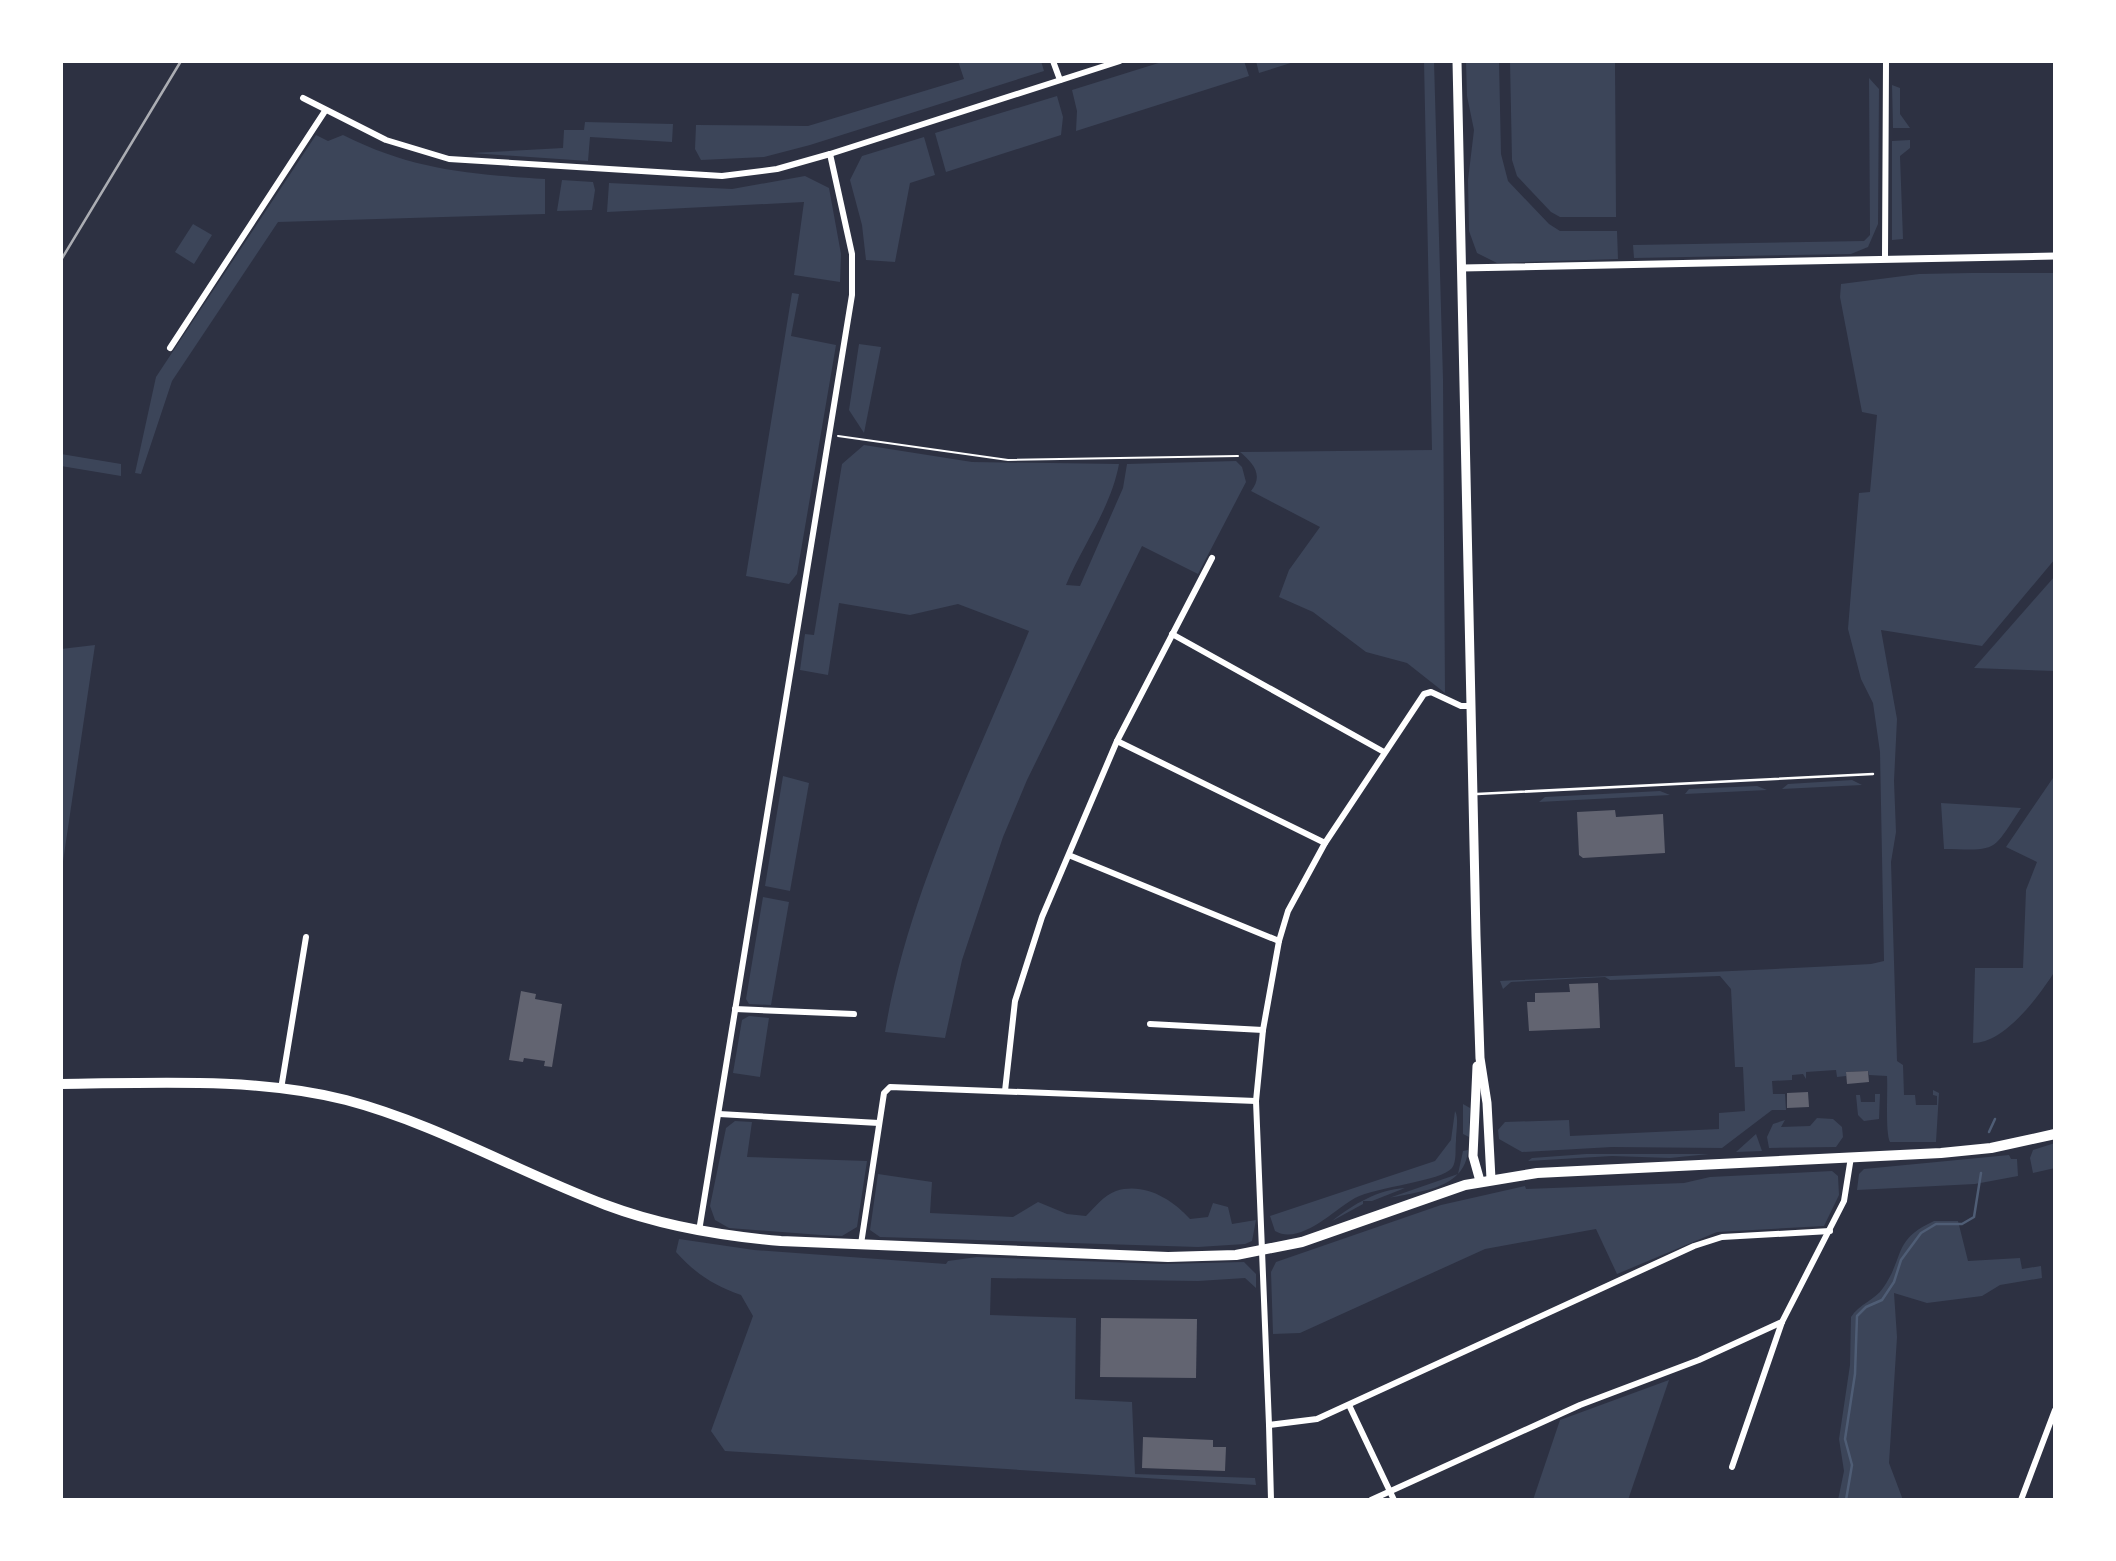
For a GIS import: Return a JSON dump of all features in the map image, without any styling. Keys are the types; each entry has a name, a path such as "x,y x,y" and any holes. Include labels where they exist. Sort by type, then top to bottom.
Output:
{"main road":[{"path":"1457,61 1480,1058 1473,1156 1486,1180"},
{"path":"1480,1058 1487,1103 1486,1180"},
{"path":"61,1084 225,1085 281,1089 346,1100 413,1121 606,1205 699,1231 768,1240 1168,1256 1211,1256 1262,1251 1312,1239 1486,1180 1550,1172 1983,1149 2055,1133"}],"street":[{"path":"1053,61 1060,80"},
{"path":"303,98 386,140 420,152 483,163 723,176 777,169 830,154 1120,61"},
{"path":"1885,260 1886,61"},
{"path":"170,348 325,111"},
{"path":"699,1231 852,289 852,254 830,154"},
{"path":"1462,268 2055,256"},
{"path":"1005,1091 1015,1001 1042,917 1071,856 1117,741 1212,558"},
{"path":"1172,634 1384,752"},
{"path":"1270,1500 1256,1101 1263,1030 1279,941 1288,911 1325,844 1424,694 1431,692 1461,706 1472,706"},
{"path":"1117,741 1325,844"},
{"path":"1071,856 1279,941"},
{"path":"281,1089 306,937"},
{"path":"735,1010 854,1014"},
{"path":"1150,1024 1263,1030"},
{"path":"861,1244 884,1093 890,1087 1256,1101"},
{"path":"719,1114 879,1123"},
{"path":"1732,1467 1782,1322 1844,1201 1850,1157"},
{"path":"1269,1425 1317,1419 1694,1246 1722,1237 1830,1231"},
{"path":"1371,1500 1580,1405 1699,1360 1782,1322"},
{"path":"1349,1405 1394,1500"},
{"path":"2021,1500 2055,1410"}],"lane":[{"path":"1473,795 1873,774"}],"path":[{"path":"830,435 1008,460 1238,456"}],"shaded area":[{"path":"958,61 1041,61 1044,71 764,157 701,160 695,149 696,125 808,126 964,79"},
{"path":"1165,61 1244,61 1249,76 1076,131 1077,111 1072,90"},
{"path":"1256,61 1297,61 1259,73"},
{"path":"1424,61 1434,61 1443,379 1445,693 1407,663 1366,652 1313,612 1279,597 1289,570 1320,527 1251,491 1257,475 1253,465 1240,452 1432,450"},
{"path":"1466,61 1499,61 1501,154 1508,181 1549,224 1560,231 1617,231 1618,259 1497,263 1477,253 1469,231 1468,180 1474,130 1467,96"},
{"path":"1510,61 1615,61 1616,217 1560,217 1551,212 1517,176 1512,160"},
{"path":"1869,78 1879,89 1878,224 1868,247 1851,254 1634,258 1633,245 1864,241 1870,235"},
{"path":"1892,85 1900,88 1900,114 1910,128 1893,128"},
{"path":"1057,96 1063,117 1061,135 946,172 935,133"},
{"path":"585,122 673,124 672,142 590,137 588,161 471,153 563,148 564,130 584,130"},
{"path":"316,135 328,141 343,135 393,156 441,168 545,179 545,214 278,222 172,381 141,474 135,473 156,377"},
{"path":"924,137 935,175 910,183 895,262 866,260 862,225 850,180 862,156"},
{"path":"1910,140 1910,148 1900,156 1903,239 1892,240 1892,141"},
{"path":"805,176 829,188 841,254 840,282 794,275 804,202 607,212 609,183 732,189"},
{"path":"562,180 593,182 595,190 592,210 557,211"},
{"path":"193,224 212,235 194,264 175,252"},
{"path":"2055,273 2055,559 1982,646 1881,630 1897,719 1894,781 1896,832 1891,862 1897,1061 1903,1065 1904,1095 1915,1095 1916,1105 1937,1105 1937,1096 1933,1095 1933,1090 1939,1093 1936,1142 1890,1142 1887,1076 1869,1075 1868,1071 1846,1072 1846,1076 1837,1077 1836,1070 1806,1072 1806,1079 1803,1074 1792,1075 1792,1080 1772,1081 1773,1094 1785,1094 1786,1110 1772,1110 1722,1148 1612,1147 1522,1152 1499,1139 1498,1130 1505,1122 1569,1120 1570,1136 1719,1129 1719,1113 1745,1111 1743,1067 1735,1067 1731,989 1720,976 1610,980 1605,977 1511,982 1503,989 1500,981 1871,964 1884,961 1880,752 1873,703 1861,679 1848,629 1859,493 1870,492 1877,415 1862,412 1840,297 1841,284 1919,274"},
{"path":"792,293 799,294 791,336 836,345 797,574 789,584 746,576"},
{"path":"859,344 881,347 864,433 849,410"},
{"path":"864,445 972,462 1119,464 1110,496 1066,585 1080,586 1123,488 1127,464 1236,461 1242,467 1246,482 1198,574 1142,546 1027,780 1003,837 962,960 945,1038 885,1032 910,928 927,878 966,778 1029,631 958,604 910,615 839,603 828,675 800,670 805,634 814,635 842,464"},
{"path":"61,454 121,464 121,476 61,466"},
{"path":"2055,576 2055,671 1974,668"},
{"path":"95,645 65,848 61,875 61,649"},
{"path":"2055,775 2055,971 2040,993 2009,1027 1985,1041 1973,1043 1975,968 2023,968 2026,890 2037,862 2006,847"},
{"path":"783,776 809,783 790,891 765,886"},
{"path":"1852,780 1862,785 1782,789 1788,784"},
{"path":"1757,786 1767,790 1685,794 1689,789"},
{"path":"1660,791 1670,795 1539,802 1545,797"},
{"path":"1941,803 2021,808 2004,834 1992,846 1944,849"},
{"path":"763,897 789,902 771,1005 749,1004 746,999"},
{"path":"749,1016 769,1018 760,1077 733,1073 742,1020"},
{"path":"1875,1094 1880,1094 1879,1119 1864,1121 1858,1115 1856,1095 1860,1095 1861,1102 1875,1102"},
{"path":"1463,1104 1470,1108 1469,1137 1463,1134"},
{"path":"1455,1111 1457,1121 1454,1165 1446,1173 1355,1198 1317,1224 1295,1234 1275,1231 1270,1216 1435,1161 1451,1140"},
{"path":"1817,1118 1833,1119 1842,1127 1843,1137 1836,1147 1769,1148 1767,1137 1773,1124 1785,1120 1781,1127 1810,1126"},
{"path":"735,1121 752,1122 747,1157 867,1161 857,1227 842,1236 821,1235 729,1228 715,1220 710,1206 726,1128"},
{"path":"1756,1134 1762,1151 1736,1152"},
{"path":"2055,1143 2055,1168 2033,1173 2030,1158 2033,1150"},
{"path":"1468,1150 1465,1163 1458,1174 1463,1151"},
{"path":"1586,1154 1709,1154 1670,1158 1612,1156 1528,1161 1532,1158"},
{"path":"2009,1155 2011,1159 2017,1159 2018,1176 1975,1184 1857,1190 1859,1174 1864,1169"},
{"path":"1832,1171 1838,1176 1839,1195 1824,1226 1717,1232 1617,1274 1596,1229 1485,1249 1300,1333 1273,1334 1271,1272 1276,1262 1441,1205 1525,1186 1526,1189 1684,1183 1710,1177"},
{"path":"878,1174 932,1182 930,1213 1013,1217 1038,1202 1067,1214 1086,1216 1112,1193 1137,1189 1166,1199 1190,1219 1208,1217 1213,1203 1228,1207 1232,1224 1256,1220 1252,1241 1245,1244 1198,1247 880,1237 870,1230"},
{"path":"1457,1174 1439,1186 1389,1198"},
{"path":"1405,1188 1372,1201 1363,1201 1363,1204 1332,1221 1366,1199"},
{"path":"1934,1221 1958,1221 1968,1261 2020,1258 2022,1269 2041,1266 2042,1278 2000,1285 1982,1296 1927,1303 1894,1293 1897,1337 1889,1463 1903,1500 1838,1500 1844,1471 1839,1439 1850,1365 1851,1317 1883,1288 1911,1235"},
{"path":"679,1239 754,1250 946,1264 948,1261 977,1257 1162,1264 1244,1262 1256,1274 1256,1288 1245,1278 1198,1281 991,1278 990,1315 1076,1318 1075,1399 1132,1402 1135,1474 1255,1478 1256,1485 725,1451 711,1431 753,1316 741,1295 706,1278 683,1260 676,1252"},
{"path":"1669,1380 1628,1500 1533,1500 1560,1420"}],"building":[{"path":"1615,810 1616,817 1663,814 1665,853 1583,858 1579,855 1577,812"},
{"path":"1598,983 1600,1028 1529,1031 1527,1002 1535,1002 1535,993 1570,992 1569,984"},
{"path":"521,991 536,994 535,999 562,1004 552,1067 544,1066 545,1061 524,1058 523,1062 509,1060"},
{"path":"1868,1071 1869,1082 1847,1084 1846,1072"},
{"path":"1808,1092 1809,1107 1787,1108 1787,1093"},
{"path":"1101,1318 1197,1319 1196,1378 1100,1377"},
{"path":"1143,1437 1213,1440 1213,1447 1226,1447 1225,1471 1142,1468"}],"waterway":[{"path":"1989,1132 1995,1119"},
{"path":"1846,1500 1852,1465 1845,1439 1855,1374 1857,1316 1866,1307 1882,1300 1894,1282 1901,1260 1921,1233 1936,1224 1962,1224 1974,1217 1981,1173"}],"railway":[{"path":"61,260 181,61"}]}
